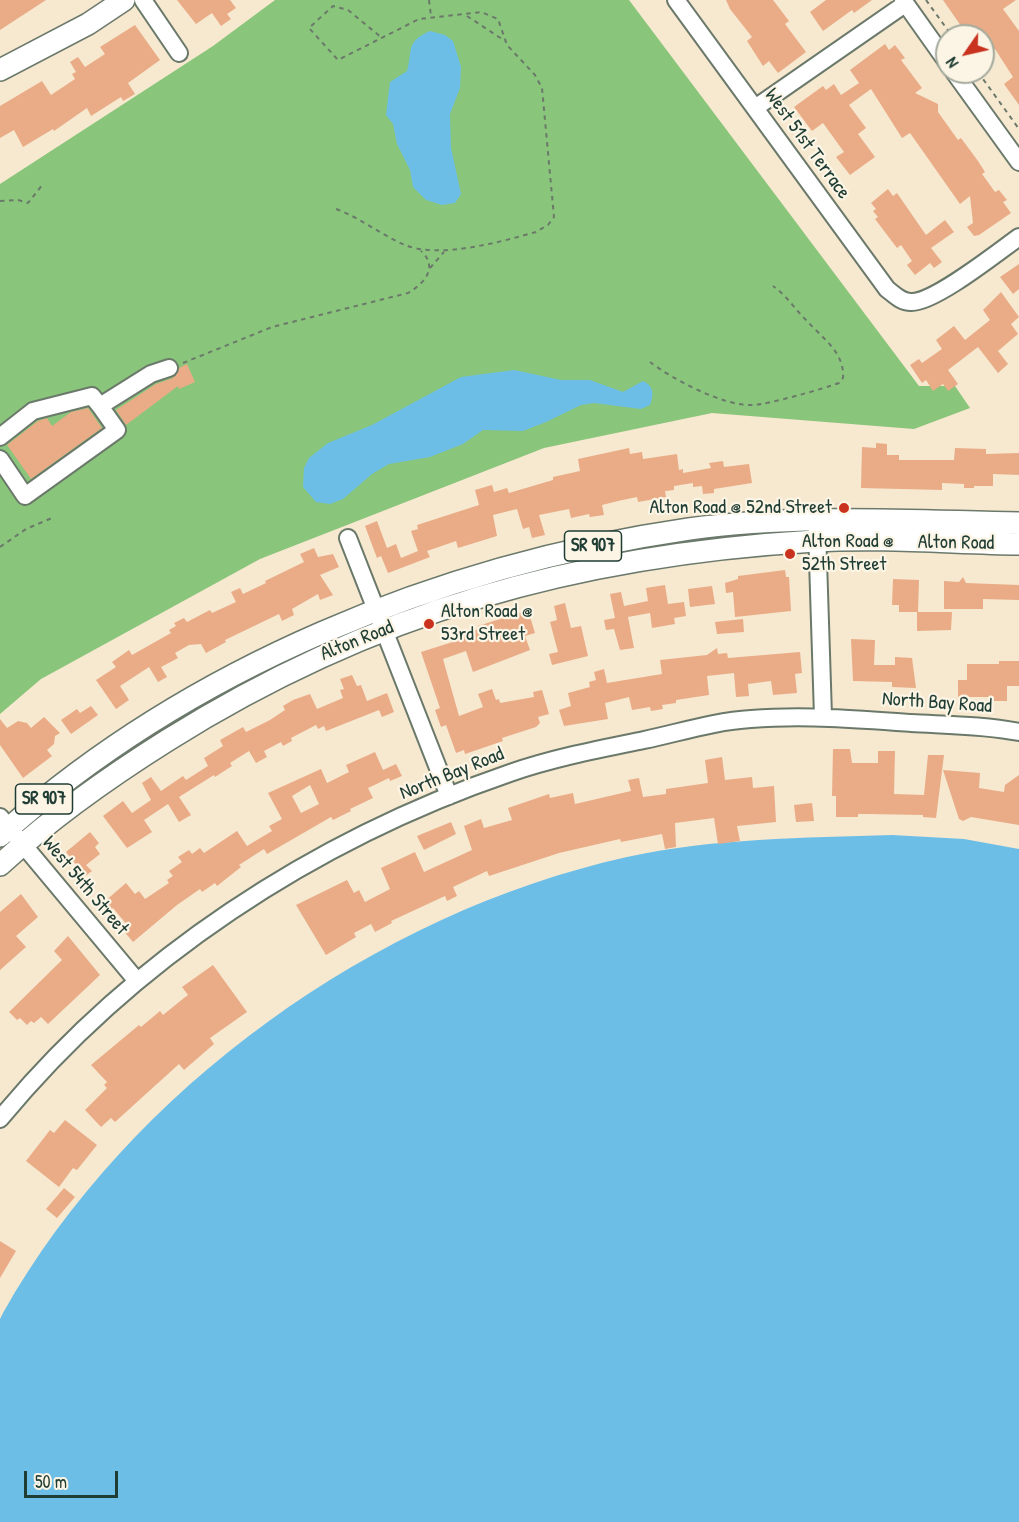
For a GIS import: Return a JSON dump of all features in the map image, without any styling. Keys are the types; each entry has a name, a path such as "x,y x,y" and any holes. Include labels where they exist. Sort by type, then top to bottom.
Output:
{"main road":[{"path":"20,58 100,0"},
{"path":"0,70 88,24 124,0"},
{"name":"Alton Road","path":"0,865 8,831 56,789 173,710 286,650 381,619 584,570 698,550 817,530 1019,524"},
{"name":"Alton Road","path":"817,530 1019,544"}],"street":[{"path":"143,0 179,53"},
{"name":"West 51st Terrace","path":"676,0 887,289 899,299 912,302 951,285 1019,237"},
{"path":"755,108 904,2 935,45"},
{"path":"963,84 1019,162"},
{"path":"100,406 151,374 169,368"},
{"path":"0,437 33,411 92,396 117,430 25,496 2,467"},
{"path":"817,530 822,716"},
{"path":"348,538 449,795"},
{"name":"North Bay Road","path":"0,1119 77,1035 137,981 227,912 325,853 449,795 513,772 607,748 747,719 822,716 1019,732"},
{"name":"West 54th Street","path":"8,831 137,981"}],"path":[{"path":"429,0 431,16"},
{"path":"926,0 943,24"},
{"path":"381,38 340,7 329,8 309,28 338,60 419,19 431,16 481,12 492,14 500,23 505,41"},
{"path":"336,209 398,242 420,250 445,252 536,232 548,225 554,217 542,88 535,75 505,41 466,15"},
{"path":"987,84 1019,129"},
{"path":"0,201 18,200 28,203 43,184"},
{"path":"420,250 426,255 430,267"},
{"path":"169,368 272,327 408,293 422,284 430,267 445,252"},
{"path":"650,362 685,384 745,405 766,403 839,383 843,378 842,368 831,345 773,286"},
{"path":"0,547 26,528 52,518"}],"green space":[{"path":"275,0 629,0 919,386 955,386 970,408 914,429 712,413 544,448 260,559 41,679 0,714 0,184 213,46"}],"water":[{"path":"430,31 445,35 453,41 461,67 460,88 450,114 451,148 461,194 455,203 442,205 426,200 413,187 410,170 397,144 393,124 386,115 390,82 407,71 413,43"},
{"path":"514,370 561,380 590,380 623,392 643,381 651,388 652,398 650,405 641,409 594,403 581,405 523,431 483,430 463,444 430,457 389,464 372,474 343,499 330,504 316,502 303,487 304,468 309,458 328,443 372,425 461,377"},
{"path":"892,835 964,839 1019,849 1019,1522 0,1522 0,1319 3,1313 56,1231 119,1155 190,1085 268,1022 352,967 441,920 533,883 627,857 692,846 792,838"}],"building":[{"path":"0,0 46,0 0,30"},
{"path":"177,0 230,0 236,8 227,14 231,19 221,26 212,13 196,24"},
{"path":"726,0 773,0 789,21 785,24 806,52 778,73 769,61 763,66 747,41 752,37 730,9"},
{"path":"826,0 872,0 854,13 852,10 823,31 810,12"},
{"path":"943,0 1016,0 1003,9 1019,31 1019,105 1004,84 1013,77 995,49 995,24 960,24"},
{"path":"135,25 160,60 128,83 135,94 123,101 121,97 91,116 87,108 54,131 53,129 23,147 14,130 0,138 0,106 42,81 51,95 75,79 72,74 76,72 70,62 78,57 85,67 105,54 100,47"},
{"path":"885,44 889,50 895,45 905,58 901,60 922,88 915,93 938,104 938,112 958,140 961,138 978,161 985,172 982,174 995,192 999,190 1007,200 1003,202 1011,213 979,235 974,236 967,227 973,223 970,196 960,204 910,133 902,138 871,89 849,105 866,128 858,134 875,157 850,175 836,157 844,152 823,123 812,131 794,107 823,86 826,90 834,84 841,95 859,83 850,70"},
{"path":"888,189 893,196 897,193 926,235 945,220 954,232 931,248 942,262 934,268 930,263 915,275 907,265 912,261 901,245 897,248 875,219 878,217 873,211 876,209 871,203"},
{"path":"1019,264 1019,289 1013,294 1000,277"},
{"path":"1001,292 1019,317 1011,324 1018,334 998,351 1008,364 998,373 978,347 948,370 958,384 948,391 943,384 933,391 926,380 922,383 910,365 919,359 922,363 942,349 936,340 954,326 965,340 990,320 983,310"},
{"path":"187,364 195,382 179,389 178,386 126,425 116,410 156,384 173,378 179,368"},
{"path":"88,408 102,428 31,479 7,445 38,421 47,418 52,426 71,412"},
{"path":"876,443 887,444 887,455 899,455 899,460 954,460 955,448 986,449 986,454 1019,453 1019,475 993,474 993,486 974,486 974,488 964,488 964,484 942,483 942,490 861,488 862,447 876,448"},
{"path":"629,448 630,454 642,452 643,459 677,454 679,470 683,469 683,473 711,468 709,463 723,461 724,467 749,464 752,483 714,489 714,493 703,494 702,486 693,487 693,483 674,486 674,490 665,491 666,497 638,502 637,497 602,505 604,515 590,517 589,514 571,518 569,509 539,515 545,535 532,538 529,527 523,529 517,509 493,515 497,536 458,548 456,541 427,551 430,557 388,573 381,556 377,558 365,526 377,521 387,548 396,544 401,558 418,551 411,531 418,529 417,525 479,505 475,490 492,485 494,492 507,488 509,493 553,480 553,477 580,471 578,459"},
{"path":"314,548 318,557 333,554 339,567 320,575 333,595 320,600 318,594 292,609 294,615 282,621 279,614 225,640 226,642 206,653 201,644 189,645 175,653 178,658 161,667 167,677 158,682 149,667 120,686 129,700 116,709 96,680 116,667 112,662 129,650 132,655 171,633 169,630 176,626 174,623 184,618 187,622 210,610 212,613 236,602 231,592 240,588 243,594 266,583 265,581 304,562 300,554"},
{"path":"785,570 786,577 789,577 791,611 735,617 733,592 726,593 725,583 738,579 738,576"},
{"path":"963,577 966,583 1019,585 1019,600 983,599 983,609 944,609 944,581 959,582"},
{"path":"893,579 919,580 918,612 952,612 951,630 917,631 917,612 899,612 899,605 892,605"},
{"path":"665,585 668,604 684,602 686,616 674,618 675,624 652,628 650,613 628,617 634,648 620,650 614,629 606,630 604,620 615,618 610,594 621,592 624,606 648,601 646,588"},
{"path":"712,586 715,604 690,607 688,589"},
{"path":"565,603 571,628 581,626 588,656 552,665 549,654 558,652 550,622 557,620 554,606"},
{"path":"528,610 535,633 525,636 530,650 473,672 466,651 443,659 459,716 483,707 478,694 492,689 496,700 499,699 500,703 534,697 533,692 542,690 549,714 538,717 540,723 536,727 502,738 503,741 465,754 464,750 456,753 446,725 441,727 435,710 440,708 421,652 462,639 461,635 479,629 478,626"},
{"path":"743,619 744,632 717,634 715,622"},
{"path":"851,639 875,640 874,665 895,665 895,657 912,658 916,688 892,687 892,682 853,681"},
{"path":"717,648 718,654 727,653 728,658 800,652 802,673 795,674 797,693 773,695 771,681 748,684 749,696 736,697 734,673 707,676 709,695 676,700 676,703 662,705 663,709 651,711 650,707 632,710 629,697 605,703 608,719 564,726 559,710 571,706 568,693 590,687 589,682 596,680 594,672 604,669 607,683 662,674 660,660 707,655"},
{"path":"999,661 1019,661 1019,686 1007,686 1007,701 994,701 994,697 958,697 958,680 967,680 967,664 999,664"},
{"path":"352,675 357,686 361,685 367,701 387,693 394,712 382,717 379,710 326,731 324,726 318,729 316,725 291,738 292,741 283,746 281,742 264,751 267,757 256,763 249,751 230,763 232,766 179,797 191,815 179,822 168,804 144,820 152,832 127,848 103,816 123,801 132,813 151,800 142,783 151,777 161,791 183,776 186,780 208,766 204,758 223,746 220,740 243,727 246,732 270,720 285,710 283,706 293,700 310,694 317,709 343,698 340,690 344,689 340,679"},
{"path":"91,706 98,715 71,734 61,720 77,709 80,713"},
{"path":"44,717 60,733 55,736 54,744 47,750 52,756 23,778 0,745 0,719 7,728 18,721 27,723 31,728"},
{"path":"833,749 850,749 852,763 878,763 878,751 895,751 894,794 924,795 928,755 944,755 936,818 923,817 923,815 868,814 858,814 858,817 836,817 836,796 832,796"},
{"path":"375,752 383,770 396,764 402,776 390,781 389,778 368,788 373,798 350,809 351,811 333,820 331,817 267,854 264,849 239,865 241,867 217,886 215,883 202,892 200,889 177,905 133,942 123,930 128,926 113,908 104,916 97,908 126,883 135,894 139,891 145,899 169,883 167,880 173,876 169,871 182,862 178,857 189,850 192,854 200,848 204,853 237,831 247,846 272,831 269,826 282,819 268,793 321,769 327,783 349,772 346,765","holes":["310,785 319,804 301,813 292,796"]},
{"path":"722,757 725,780 752,777 753,788 774,786 776,822 737,826 740,841 718,844 714,818 675,823 676,847 665,849 662,834 621,842 620,839 559,853 489,876 487,871 453,887 457,896 447,901 445,896 391,921 392,923 375,932 371,924 354,933 356,937 326,955 296,905 347,880 354,893 359,890 365,902 390,889 381,868 415,852 424,872 472,850 464,826 481,819 484,828 512,820 508,808 549,794 550,798 573,793 575,804 631,791 628,780 639,778 643,797 666,794 666,789 708,783 705,760"},
{"path":"943,770 980,773 979,788 1004,792 1005,785 1019,775 1019,825 971,817 963,821 959,819"},
{"path":"812,803 814,821 796,822 794,805"},
{"path":"451,822 456,834 424,850 417,836"},
{"path":"90,832 99,843 95,847 100,854 86,865 92,871 80,880 73,871 78,867 66,852"},
{"path":"21,894 38,917 16,936 26,947 0,970 0,912"},
{"path":"68,936 100,975 48,1024 41,1017 27,1025 20,1018 17,1020 9,1012 62,960 54,951"},
{"path":"213,965 247,1012 210,1038 214,1044 184,1070 179,1064 115,1122 111,1118 101,1127 85,1110 107,1088 104,1085 107,1082 91,1065 139,1025 141,1027 160,1011 163,1015 188,995 182,987"},
{"path":"65,1120 97,1145 77,1170 73,1168 59,1187 26,1161 50,1130 54,1133"},
{"path":"64,1188 75,1197 57,1218 46,1209"},
{"path":"0,1241 16,1251 0,1278"}],"place":[{"name":"Alton Road @ 52nd Street","path":"844,508"},
{"name":"Alton Road @ 52th Street","path":"790,554"},
{"name":"Alton Road @ 53rd Street","path":"429,624"}]}
